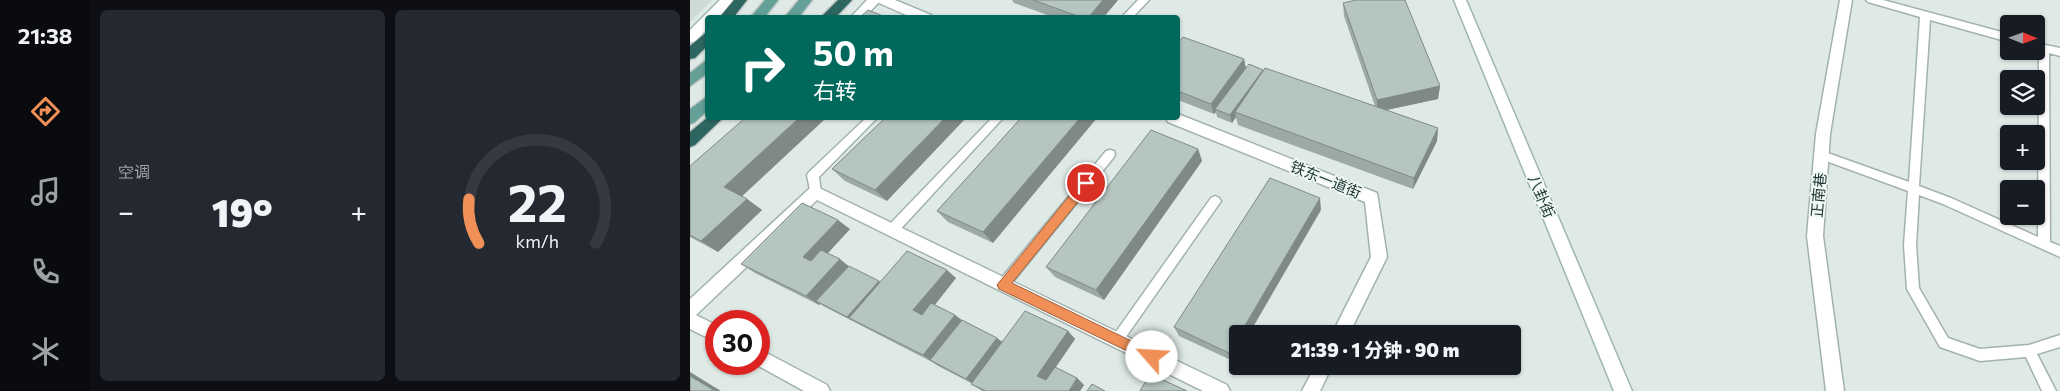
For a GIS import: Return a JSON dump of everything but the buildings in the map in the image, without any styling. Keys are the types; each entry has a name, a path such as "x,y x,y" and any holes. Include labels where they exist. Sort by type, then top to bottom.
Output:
{"highway":[{"path":"728,15 741,0"},
{"path":"829,15 846,0"},
{"path":"690,54 705,39"},
{"path":"690,141 714,120"}],"main road":[{"path":"759,15 772,0"},
{"path":"793,15 806,0"},
{"path":"690,81 705,67"},
{"path":"690,118 705,104"}],"street":[{"path":"713,15 727,0"},
{"path":"859,15 874,0"},
{"path":"883,0 919,15"},
{"name":"八卦街","path":"1460,0 1623,391"},
{"name":"正南巷","path":"1835,391 1814,236 1822,155 1846,0"},
{"path":"690,38 705,23"},
{"name":"铁东一道街","path":"1178,120 1372,198 1379,257 1345,325"},
{"path":"690,310 815,192 1221,391"},
{"path":"690,320 705,328"},
{"path":"770,363 821,391"},
{"path":"1311,391 1319,375"}],"lane":[{"path":"1129,15 1144,0"},
{"path":"1871,0 2000,36"},
{"path":"1925,15 1910,245 1913,289 1944,343 1980,355 2028,351 2060,342"},
{"path":"2045,48 2060,52"},
{"path":"2040,60 2044,244"},
{"path":"815,192 813,175 870,120"},
{"path":"892,230 996,120"},
{"path":"1004,285 1110,154"},
{"path":"1822,155 1913,188 2060,252"},
{"path":"1117,340 1215,201"},
{"path":"2028,351 2049,391"}],"shaded area":[{"path":"690,0 712,0 690,22"}],"route":[{"path":"1086,183 1004,285 1152,357"}]}
